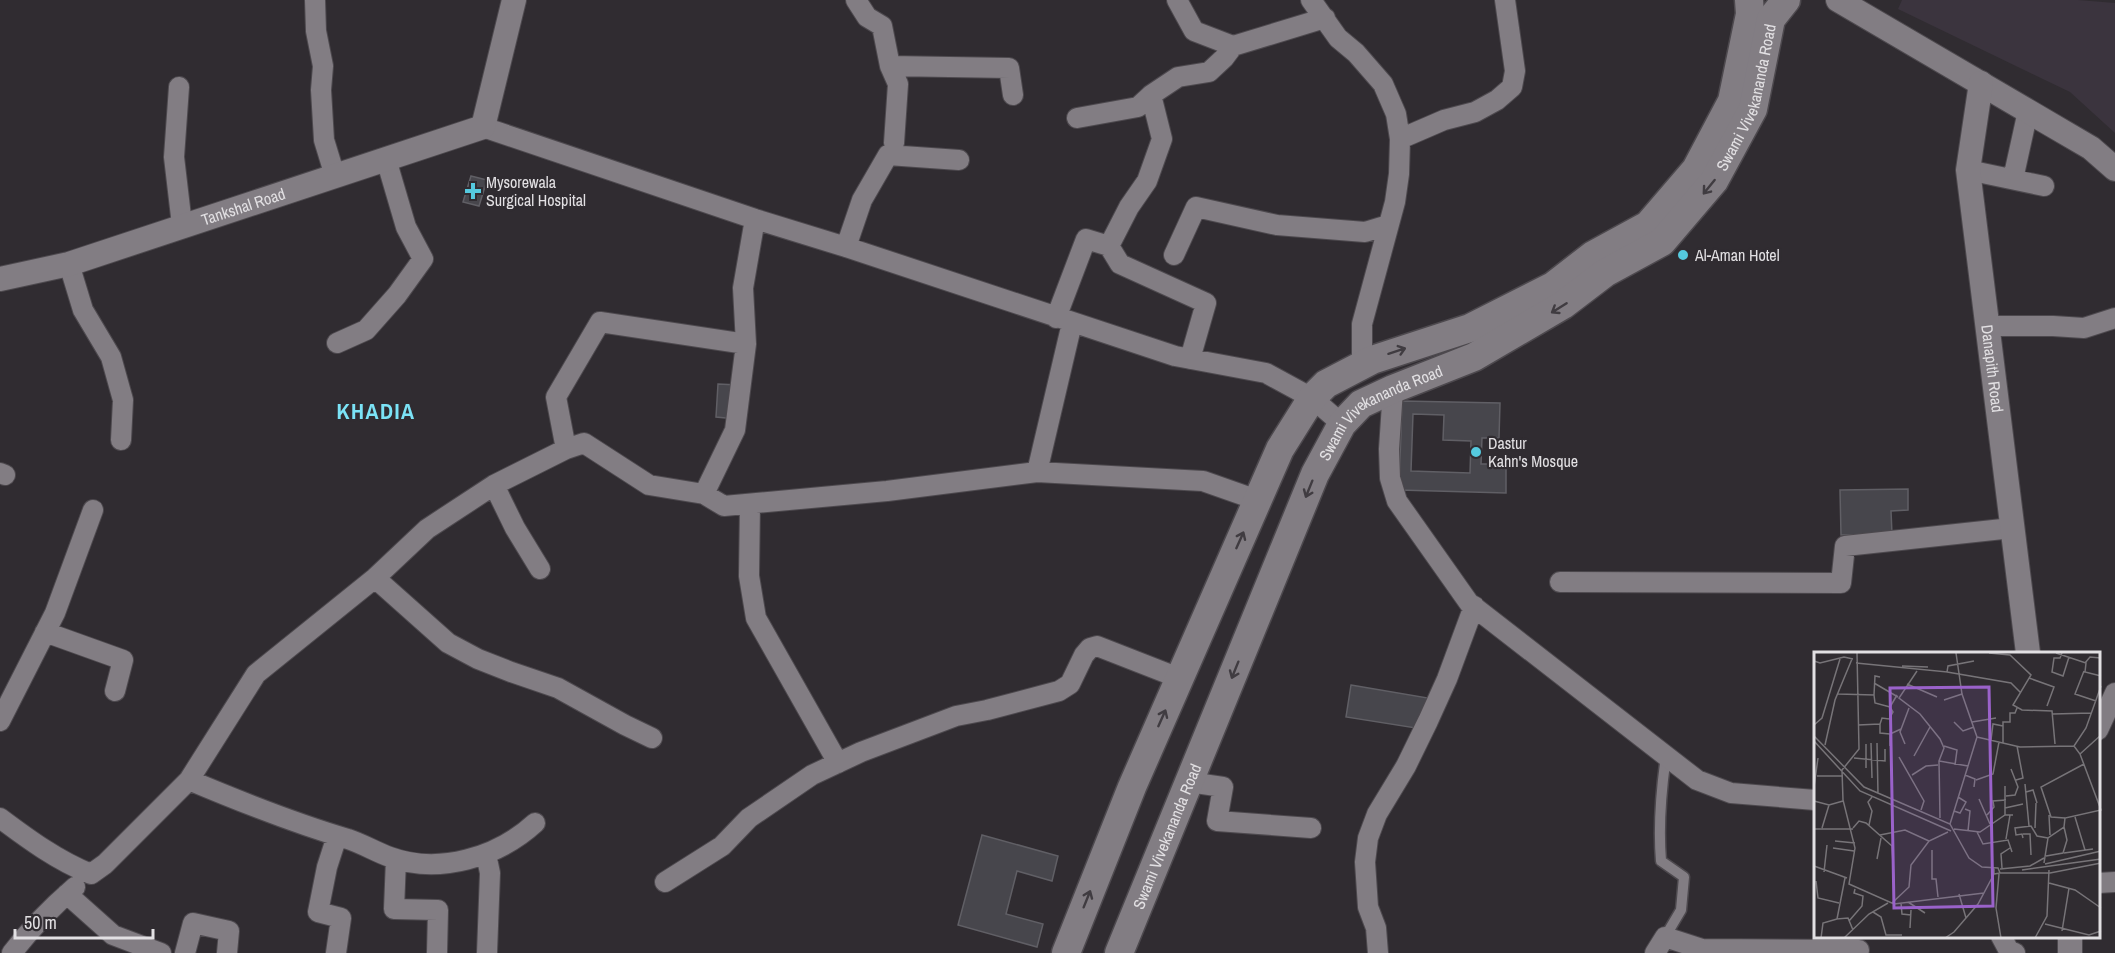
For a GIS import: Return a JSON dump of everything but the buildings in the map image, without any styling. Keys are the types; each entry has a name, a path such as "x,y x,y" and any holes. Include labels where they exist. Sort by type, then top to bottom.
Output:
{"main road":[{"path":"1066,953 1132,787 1257,500 1280,449 1312,398 1326,384 1372,360 1470,328 1553,286 1593,255 1648,225 1696,169 1732,102 1750,14 1749,0"},
{"name":"Swami Vivekananda Road","path":"1119,953 1315,474 1342,424 1361,404 1474,357 1563,305 1605,273 1662,242 1714,181 1753,109 1772,19 1786,0"}],"street":[{"path":"315,0 316,31 323,66 321,90 324,140 335,176"},
{"path":"514,0 483,127 1175,357 1266,373 1312,398 1342,424"},
{"path":"856,0 867,17 882,26 890,66 898,84 894,142"},
{"path":"1177,0 1194,31 1233,46"},
{"path":"1311,0 1338,38 1356,52 1383,84 1396,114 1400,140 1395,202 1362,324 1362,365"},
{"path":"1400,140 1444,120 1475,112 1497,100 1512,87 1515,71 1505,0"},
{"path":"1839,0 2091,148 2115,169"},
{"path":"1077,118 1138,107 1178,77 1209,72 1233,46 1325,18"},
{"path":"890,66 1009,68 1013,95"},
{"name":"Danapith Road","path":"1981,83 1968,170 2028,652"},
{"path":"179,87 174,156 182,225"},
{"path":"1109,246 1129,207 1147,181 1162,139 1151,95"},
{"path":"2013,179 2028,111"},
{"name":"Tankshal Road","path":"0,279 69,264 483,127"},
{"path":"846,247 862,200 888,154 959,160"},
{"path":"337,343 366,330 397,295 423,259 406,227 386,159"},
{"path":"1968,170 2044,186"},
{"path":"1174,255 1197,207 1277,225 1365,232 1388,225"},
{"path":"704,494 735,430 746,345 743,288 755,219"},
{"path":"1037,472 1064,320 1086,239 1109,246 1120,264 1206,303 1190,359"},
{"path":"69,264 83,310 111,357 123,400 121,440"},
{"path":"1986,326 2084,328 2115,318"},
{"path":"566,449 556,397 600,322 746,345"},
{"path":"1393,389 1389,449 1390,478 1397,501 1474,606 1697,780 1731,793 1814,800"},
{"path":"12,953 22,939 67,894 105,864 189,780 255,674 375,578 427,529 494,485 566,449 584,443 649,485 704,494 724,506 887,491 1037,472 1203,481 1257,500"},
{"path":"494,485 515,528 540,569"},
{"path":"750,504 749,576 756,618 838,763"},
{"path":"0,721 55,613 93,510"},
{"path":"1560,582 1841,583 1845,546 2012,528"},
{"path":"375,578 448,643 500,668 558,688 625,726 652,738"},
{"path":"1378,953 1376,928 1368,907 1365,862 1368,838 1377,814 1406,766 1428,722 1447,679 1474,606"},
{"path":"45,632 123,660 115,691"},
{"path":"666,882 722,846 749,818 812,775 861,752 956,716 1059,691 1070,684 1084,655 1090,648 1097,646 1179,678"},
{"path":"2100,726 2115,693"},
{"path":"189,780 243,803 357,842 396,859 425,864 476,858 521,836 535,822"},
{"path":"1189,782 1223,787 1218,821 1311,828"},
{"path":"0,818 22,835 73,867 91,874"},
{"path":"336,953 341,918 318,912 327,867 337,836"},
{"path":"486,854 489,873 487,953"},
{"path":"396,859 394,909 438,910 437,953"},
{"path":"2100,883 2115,882"},
{"path":"67,894 113,935 161,953"},
{"path":"185,953 194,922 229,931 227,953"},
{"path":"2002,938 2009,951 2015,953"},
{"path":"1660,945 1702,949 1859,950"}],"lane":[{"path":"1660,945 1682,910 1684,877 1661,861 1659,838 1661,794 1666,756"}],"shaded area":[{"path":"1902,0 2078,0 2115,3 2115,133 2070,92 1898,9"}],"place":[{"name":"Mysorewala Surgical Hospital","path":"473,191"},
{"name":"Al-Aman Hotel","path":"1683,255"},
{"name":"Dastur Kahn's Mosque","path":"1476,452"}],"district":[{"name":"KHADIA","path":"376,411"}]}
